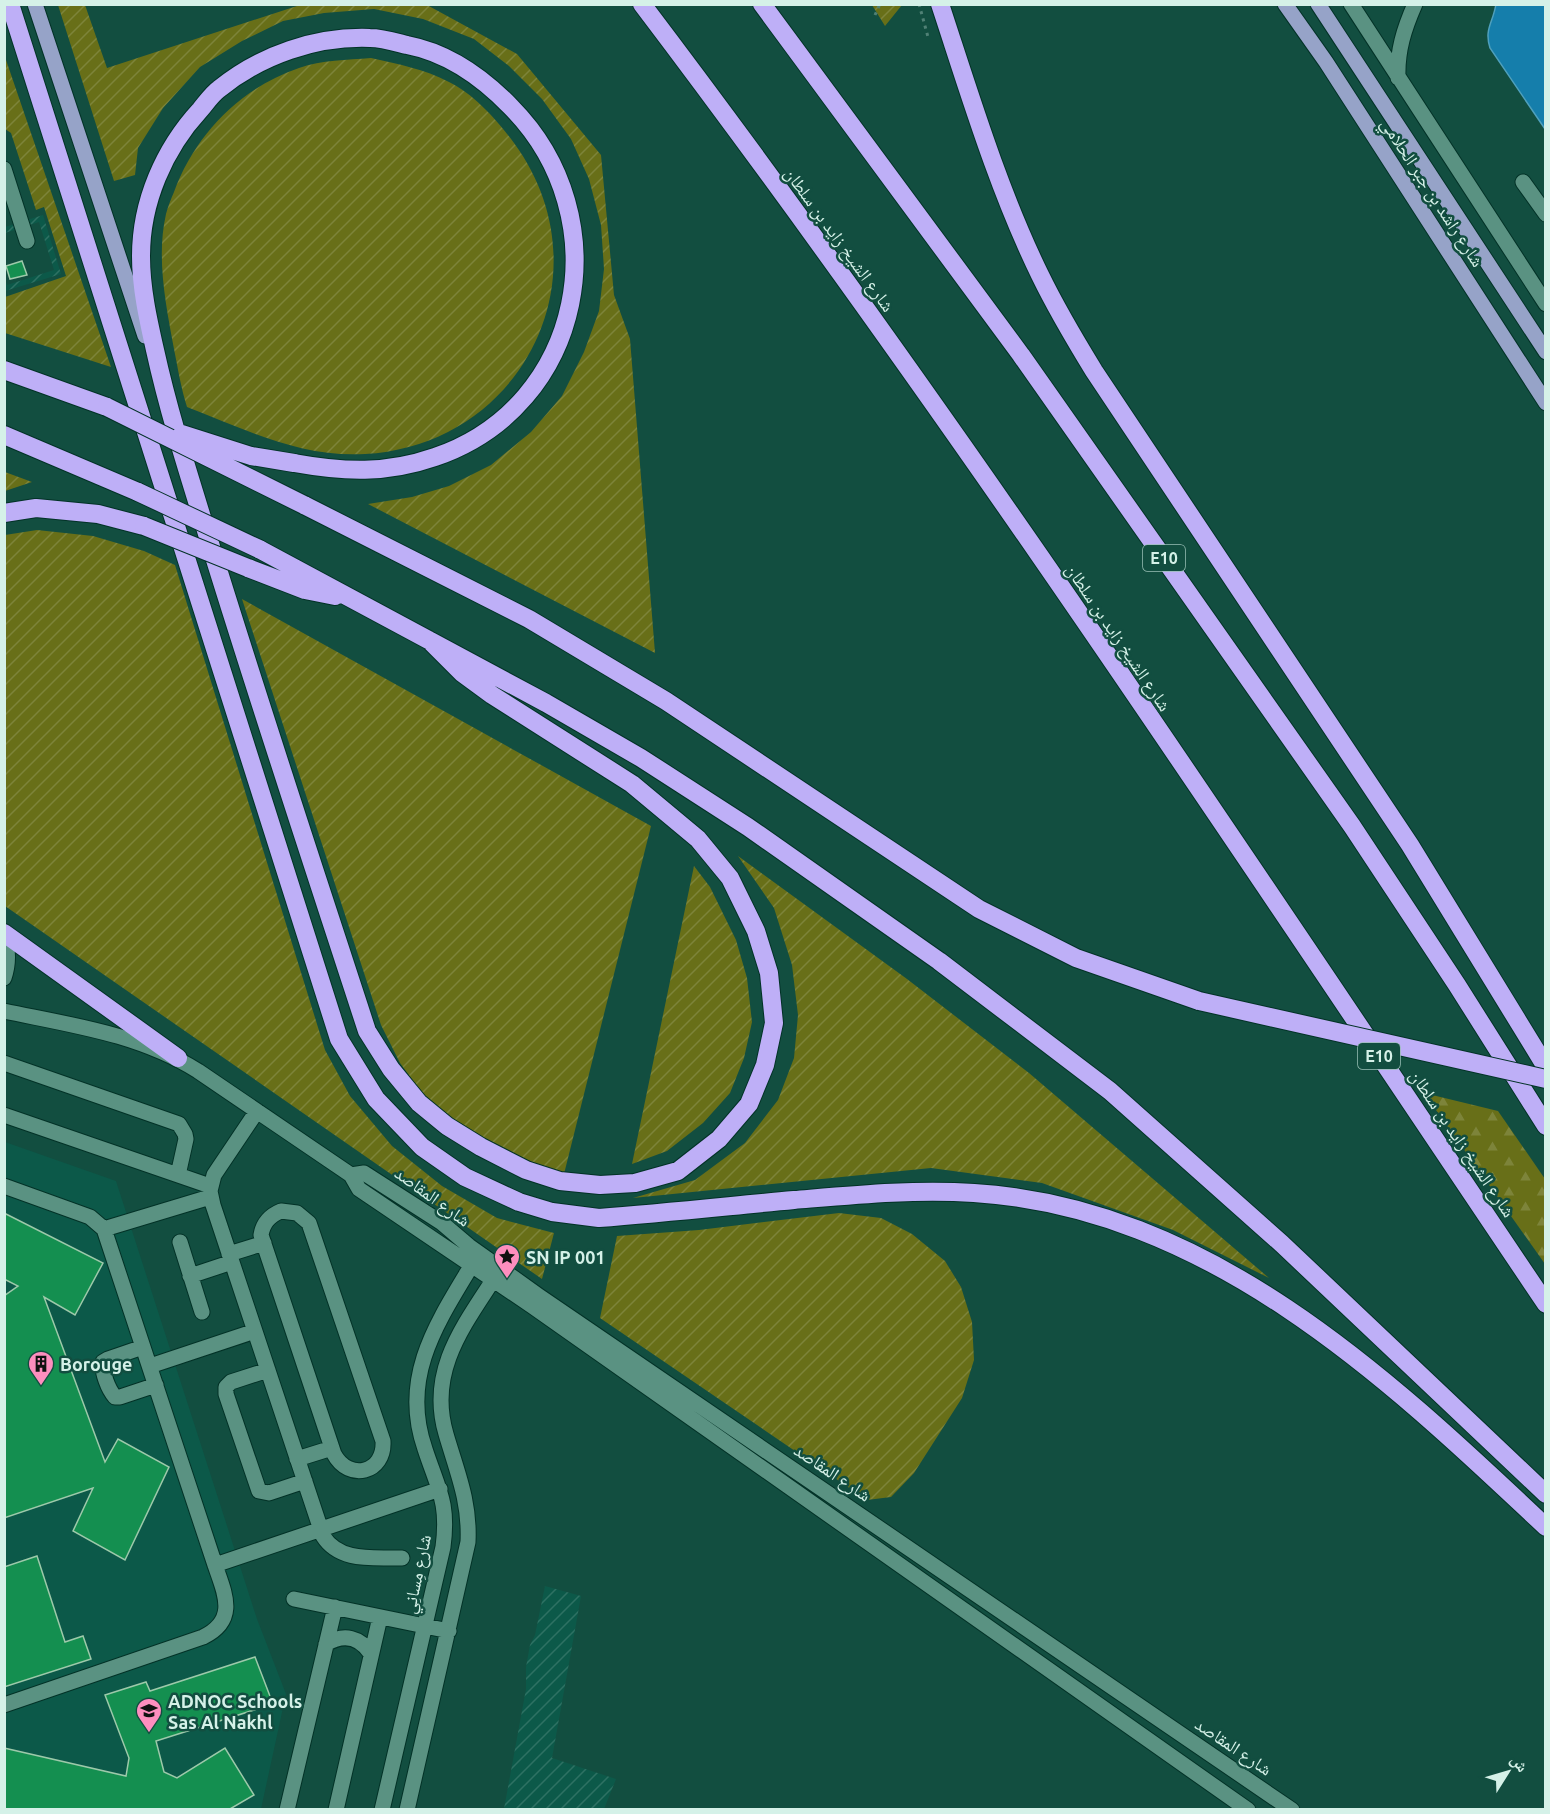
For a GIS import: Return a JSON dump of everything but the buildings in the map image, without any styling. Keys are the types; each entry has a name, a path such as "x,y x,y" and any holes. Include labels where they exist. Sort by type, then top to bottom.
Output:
{"highway":[{"path":"10,4 339,1039 376,1099 422,1147 465,1178 519,1202 552,1212 599,1218 906,1191 975,1193 1057,1204 1138,1229 1233,1274 1316,1327 1399,1394 1545,1527"},
{"name":"شارع الشيخ زايد بن سلطان","path":"642,4 713,98 961,442 1545,1304"},
{"name":"E10","path":"762,4 1022,355 1352,826 1457,985 1545,1126"},
{"path":"940,4 972,102 1018,225 1065,324 1410,845 1545,1067"},
{"path":"4,370 107,407 251,456 329,469 367,471 406,466 439,456 474,440 511,411 539,380 572,305 575,268 573,230 562,188 547,153 520,117 491,87 460,64 416,46 372,38 328,41 292,48 256,66 218,89 186,125 164,160 146,208 141,255 145,308 166,398 223,585 367,1031 391,1069 418,1103 447,1126 481,1147 526,1170 560,1181 600,1185 634,1183 678,1171 718,1139 749,1104 765,1065 774,1023 769,973 756,932 730,878 698,839 632,784 492,695 462,673 429,640"},
{"path":"107,407 529,620 666,701 979,909 1076,958 1200,1001 1545,1079"},
{"path":"4,435 138,492 259,549 562,712 641,758 748,827 939,961 1110,1091 1282,1244 1545,1494"},
{"path":"4,513 36,508 98,514 144,526 305,590 356,601"},
{"path":"4,934 178,1058"}],"main road":[{"path":"35,4 166,398"},
{"name":"شارع راشد بن جبر الحلامي","path":"1285,4 1350,100 1545,403"},
{"name":"شارع راشد بن جبر الحلامي","path":"1318,4 1545,352"}],"street":[{"path":"1351,4 1545,304"},
{"path":"1398,78 1398,61 1403,32 1415,4"},
{"path":"4,170 27,241"},
{"path":"1523,182 1545,214"},
{"path":"4,934 8,948 8,964 4,978"},
{"name":"شارع المقاصد","path":"4,1011 117,1035 178,1058 351,1175 360,1172 368,1175 442,1223 475,1260 663,1389 1248,1809"},
{"path":"4,1063 179,1124 186,1139 178,1175"},
{"path":"257,1111 214,1175 210,1192 230,1258 321,1530 332,1548 347,1556 402,1558"},
{"path":"4,1115 178,1175 210,1192"},
{"path":"4,1186 90,1217 104,1229 227,1606 222,1622 210,1633 4,1705"},
{"path":"104,1229 210,1192"},
{"path":"289,1211 297,1213 309,1223 383,1441 384,1448 378,1461 367,1470 359,1471 344,1467 338,1461 332,1448 264,1243 261,1235 262,1229 265,1222 275,1214 289,1211"},
{"path":"180,1242 202,1312"},
{"path":"190,1276 264,1243"},
{"name":"شارع مِسانِي","path":"382,1809 444,1539 445,1517 440,1489 425,1449 417,1411 419,1372 431,1335 475,1260"},
{"path":"407,1809 465,1560 469,1523 463,1485 445,1432 441,1410 441,1386 450,1350 497,1274"},
{"path":"150,1366 255,1331"},
{"path":"143,1347 105,1360 102,1365 110,1392 118,1397 156,1385"},
{"path":"268,1370 231,1382 226,1387 226,1394 259,1491 269,1493 305,1482"},
{"name":"شارع المقاصد","path":"663,1389 1292,1809"},
{"path":"297,1459 332,1448"},
{"path":"215,1565 440,1489"},
{"path":"294,1599 448,1630"},
{"path":"287,1809 335,1607"},
{"path":"336,1809 380,1617"},
{"path":"326,1644 342,1637 351,1637 359,1640 371,1654"}],"path":[{"path":"875,15 880,4"},
{"path":"919,4 928,37"}],"shaded area":[{"path":"43,215 61,274 5,291 4,277 7,285 54,270 39,222 5,233 5,227"},
{"path":"5,1142 116,1181 257,1619 286,1694 261,1809 5,1810"},
{"path":"545,1586 581,1596 552,1758 616,1779 604,1809 504,1809 526,1689 526,1667 530,1645 535,1635"}],"green space":[{"path":"58,5 85,5 107,68 300,5 427,5 517,54 601,155 614,295 630,339 655,653 368,504 412,497 449,486 491,465 531,432 562,396 584,352 599,311 604,269 601,225 589,179 571,139 542,99 509,66 474,39 423,19 374,9 324,13 283,21 242,41 200,67 163,108 138,148 135,175 114,181"},
{"path":"872,5 902,5 885,26"},
{"path":"5,57 111,367 5,333 5,297 66,276 44,207 36,210 11,133 5,129"},
{"path":"371,58 420,70 458,87 485,109 514,143 541,193 553,245 550,296 534,344 507,386 468,420 421,443 365,454 342,454 296,447 252,433 187,407 165,299 162,264 163,231 171,200 194,151 222,116 239,101 278,77 308,65"},
{"path":"5,472 32,482 5,491"},
{"path":"37,530 93,536 144,551 175,565 325,1050 350,1096 392,1146 442,1186 497,1218 554,1233 542,1279 5,906 5,535"},
{"path":"242,599 651,826 564,1174 528,1164 453,1123 425,1097 400,1063 381,1025"},
{"path":"738,856 907,979 1029,1073 1269,1278 1173,1230 1042,1183 931,1168 633,1198 695,1180 745,1143 778,1100 794,1058 798,1015 792,965 774,908"},
{"path":"694,866 710,887 736,940 747,978 752,1022 744,1058 730,1093 703,1123 667,1151 632,1164"},
{"path":"1424,1093 1498,1111 1545,1179 1545,1264"},
{"path":"839,1213 881,1218 912,1234 945,1261 961,1287 972,1322 974,1360 962,1398 914,1473 891,1497 867,1500 600,1318 617,1236 699,1230"}],"water":[{"path":"1496,4 1545,5 1545,129 1490,48 1488,31"}],"place":[{"name":"SN IP 001","path":"507,1280"},
{"name":"Borouge","path":"41,1387"},
{"name":"ADNOC Schools Sas Al Nakhl","path":"149,1734"}]}
